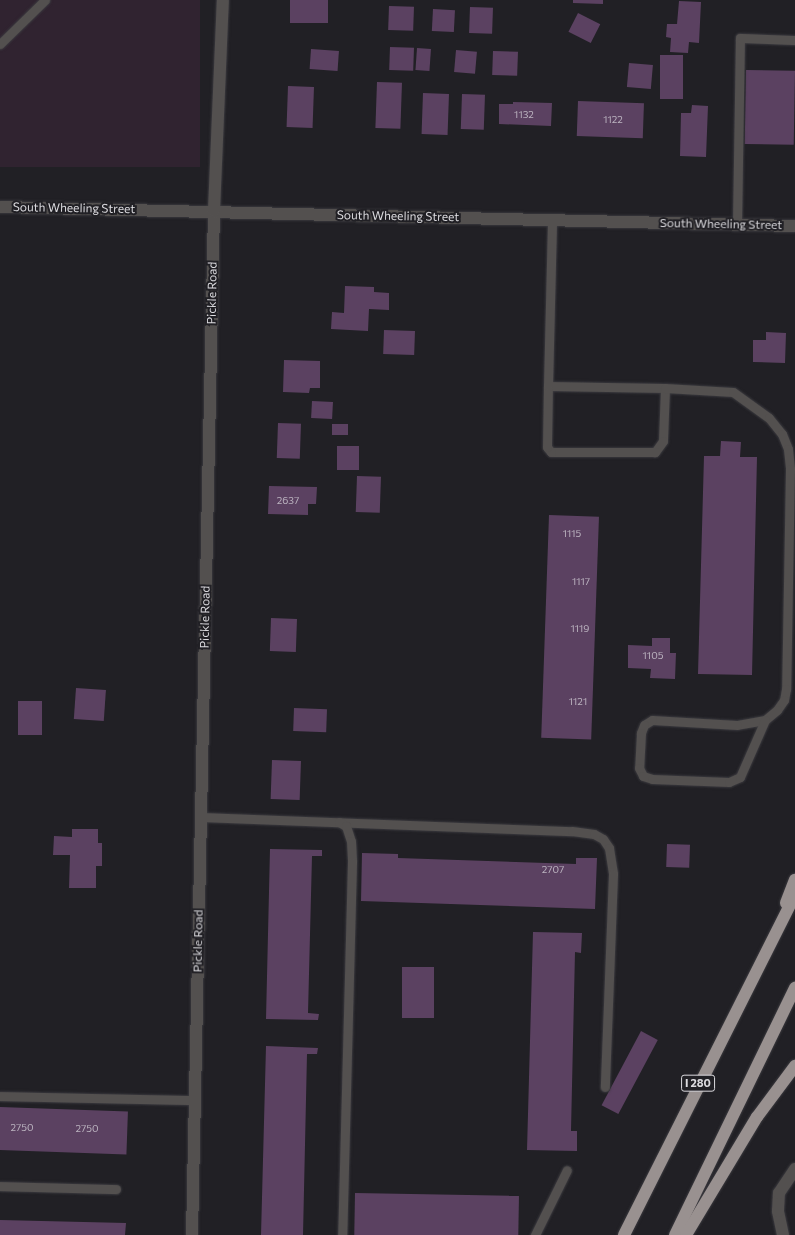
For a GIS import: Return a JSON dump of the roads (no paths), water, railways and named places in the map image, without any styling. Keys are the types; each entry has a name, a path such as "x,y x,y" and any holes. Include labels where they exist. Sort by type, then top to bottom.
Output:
{"highway":[{"path":"774,933 795,880"},
{"name":"I 280","path":"624,1235 774,933 795,895"},
{"path":"675,1235 795,988"},
{"path":"686,1235 757,1117 795,1066"}],"street":[{"name":"Pickle Road","path":"192,1235 214,211 224,0"},
{"name":"South Wheeling Street","path":"0,207 795,226"},
{"path":"783,1235 778,1211 779,1193 795,1169"}],"lane":[{"path":"0,44 45,0"},
{"path":"737,225 740,38 795,40"},
{"path":"552,220 547,447 551,452 654,452 663,441 665,388"},
{"path":"548,386 665,388 733,392 769,418 782,434 788,449 790,469 786,689 784,700 777,710 765,720 740,777 729,782 652,779 643,776 639,768 641,733 644,725 652,720 737,725 765,720"},
{"path":"201,817 584,832 599,836 607,842 612,858 613,874 605,1087"},
{"path":"339,822 346,826 351,841 352,862 342,1235"},
{"path":"0,1096 195,1100"},
{"path":"535,1235 567,1170"},
{"path":"0,1186 116,1189"}]}
